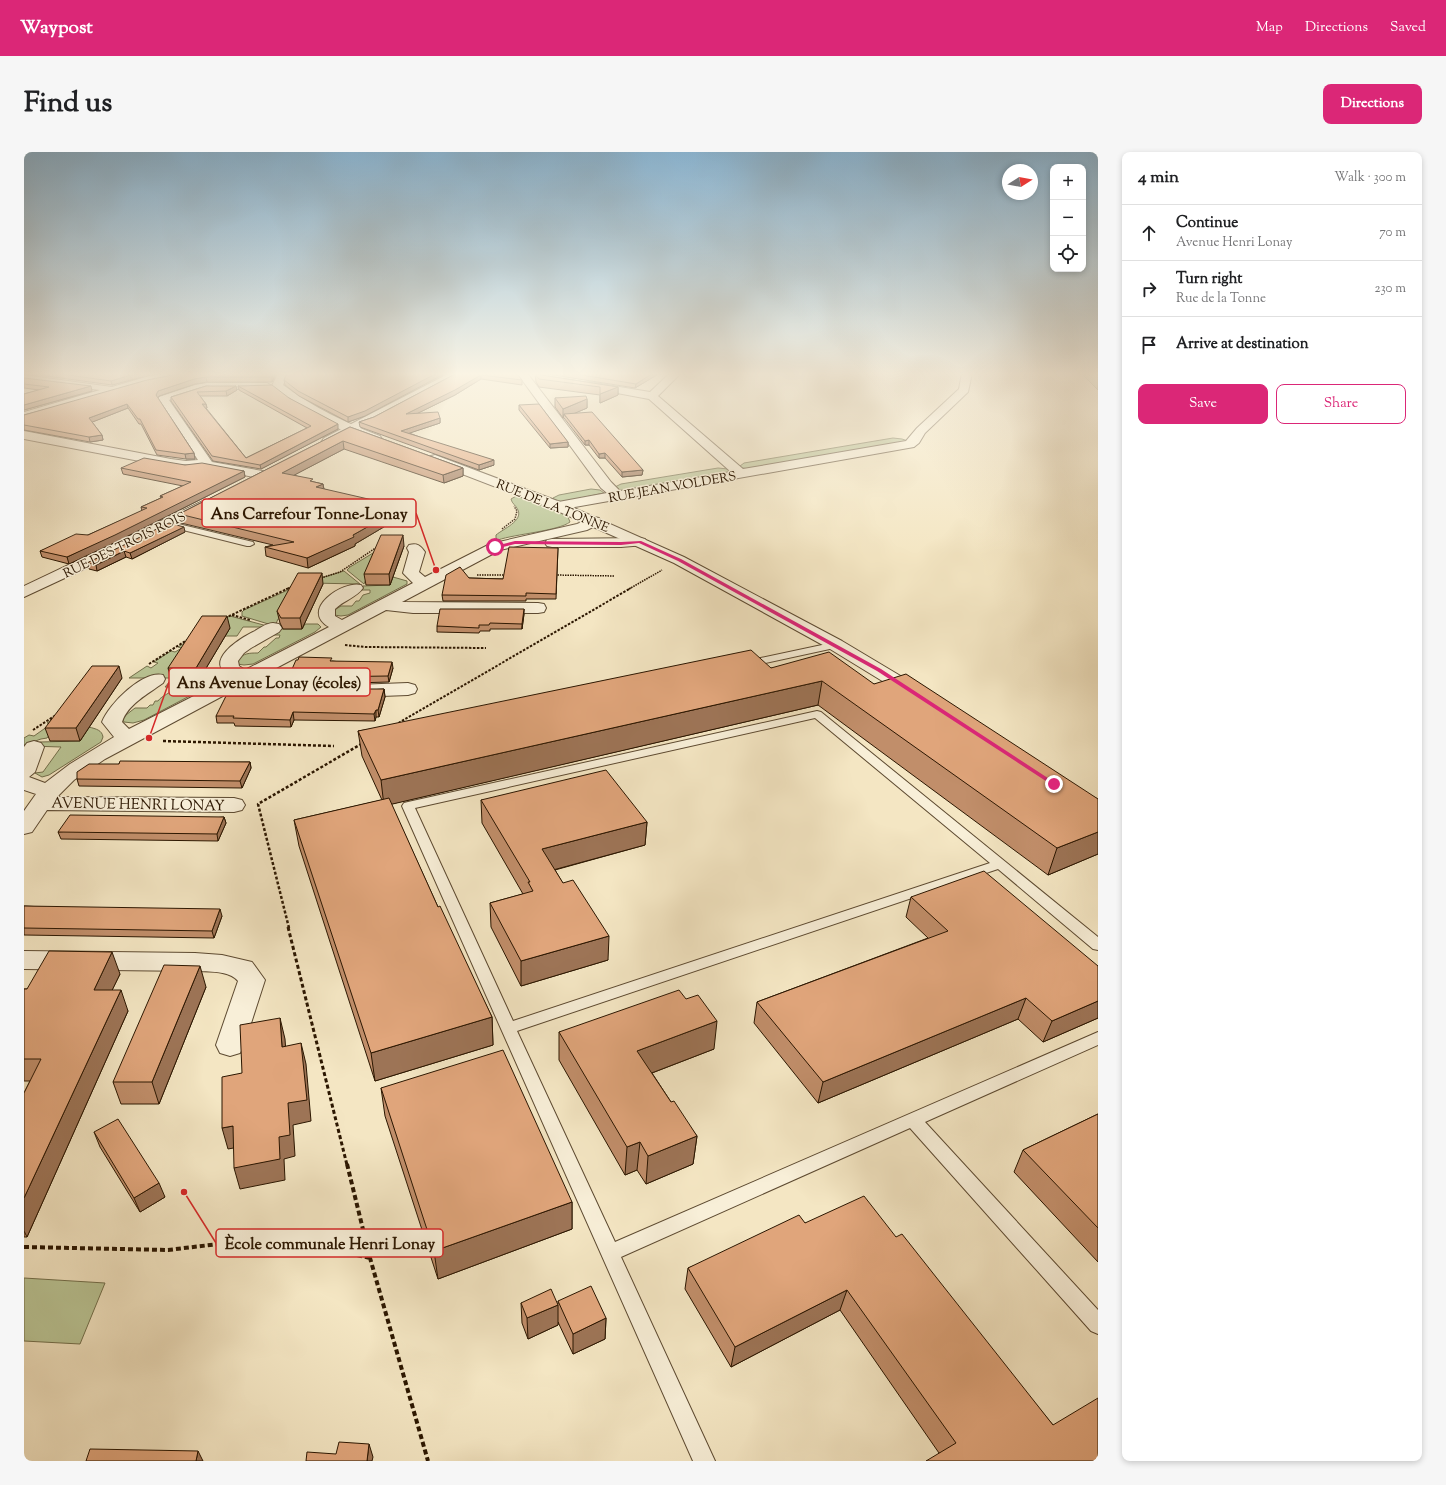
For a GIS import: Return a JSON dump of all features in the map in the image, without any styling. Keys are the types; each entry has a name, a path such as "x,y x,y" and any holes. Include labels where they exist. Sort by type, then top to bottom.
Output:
{"street":[{"path":"186,434 205,463"},
{"path":"316,447 340,434"},
{"path":"364,434 390,444"},
{"path":"565,434 606,485 617,496"},
{"path":"696,434 741,474"},
{"name":"RUE JEAN VOLDERS","path":"645,478 903,434"},
{"name":"RUE JEAN VOLDERS","path":"558,506 910,444 919,434"},
{"path":"24,435 186,465 205,463 208,465 263,475"},
{"name":"RUE DE LA TONNE","path":"426,456 558,506 679,560 836,645 879,670 931,704"},
{"path":"243,485 276,468"},
{"name":"RUE JEAN VOLDERS","path":"591,487 622,482"},
{"path":"536,497 560,493"},
{"name":"RUE DES TROIS ROIS","path":"24,592 216,499"},
{"name":"AVENUE HENRI LONAY","path":"24,827 45,797 79,767 129,737 424,584 508,544 582,527 594,521"},
{"name":"AVENUE HENRI LONAY","path":"508,544 640,542"},
{"path":"414,548 417,552 411,573 424,584"},
{"path":"343,626 330,620 326,616 326,611 329,604 355,588"},
{"path":"384,605 413,608 538,608"},
{"path":"273,628 239,648 232,654 229,660 229,666 232,669 237,681 257,690 335,692 408,689"},
{"path":"129,737 117,729 112,722 113,714 151,672"},
{"path":"24,772 32,740"},
{"path":"24,782 34,787 45,797"},
{"name":"AVENUE HENRI LONAY","path":"45,797 234,805"},
{"path":"24,960 195,962 222,964 244,969 252,980 230,1045"}],"lane":[{"path":"166,524 250,544"},
{"path":"736,667 836,645"},
{"path":"704,1461 408,806 817,714 1098,945"},
{"path":"508,1028 1000,864"},
{"path":"610,1253 1098,1038"},
{"path":"913,1120 1098,1324"}],"path":[{"path":"508,544 497,542 494,536 515,519 517,511 508,501 516,494 523,492"},
{"path":"316,579 340,572 381,544 408,545 414,548"},
{"path":"391,727 679,560"},
{"path":"445,574 507,575"},
{"path":"553,575 615,576"},
{"path":"224,618 293,586"},
{"path":"151,672 191,638"},
{"path":"315,641 364,647 486,648"},
{"path":"32,740 57,715"},
{"path":"129,737 156,741 334,746"},
{"path":"364,743 258,804 370,1258 428,1461"},
{"path":"24,1247 168,1250 277,1237 370,1258"}],"green space":[{"path":"893,438 908,441 750,469 742,468 740,466 744,463"},
{"path":"718,468 728,469 731,472 622,491 615,487 621,484"},
{"path":"591,489 600,490 604,493 562,502 554,500 553,498 559,495"},
{"path":"518,495 565,514 570,522 556,528 498,540 496,535 518,518 518,510 511,499"},
{"path":"378,550 364,584 347,570 350,567"},
{"path":"344,571 360,584 310,583 311,581"},
{"path":"393,577 407,581 407,584 348,615 334,615 333,611 341,606 352,606 356,601 359,601 363,595 370,593 370,590 362,590 363,586 390,585"},
{"path":"299,585 281,619 278,619 275,626 242,616 242,612 244,610"},
{"path":"230,616 271,627 243,627 237,636 225,636 229,628 207,627"},
{"path":"305,624 318,624 321,627 315,632 253,664 237,664 237,660 242,656 249,653 258,653 276,638 279,638 280,635 270,635 276,629 302,629"},
{"path":"194,637 170,678 129,678 147,666 151,668 158,663 154,662 171,651 175,652 182,648 178,647"},
{"path":"203,674 220,675 221,677 218,681 144,720 133,723 124,722 122,718 135,708 147,708 171,691 174,687 165,687 171,680 199,680"},
{"path":"73,705 47,738 24,745 24,738 29,735 34,736 51,724 47,723"},
{"path":"89,727 98,730 101,733 103,737 101,742 49,775 42,777 35,773 43,772 61,747 30,746 40,742 80,741"},
{"path":"24,1278 105,1283 80,1344 24,1341"}],"building":[{"path":"73,434 102,435 89,437"},
{"path":"148,434 182,434 194,453 185,454 156,450"},
{"path":"197,434 227,434 246,458 295,434 319,434 260,465 212,456"},
{"path":"336,434 370,434 463,468 443,475 343,441 282,473 313,479 310,481 323,484 316,487 403,507 353,535 354,537 307,558 265,547 294,542 179,514"},
{"path":"393,434 411,434 494,460 479,465"},
{"path":"542,434 562,434 568,442 550,444"},
{"path":"580,434 611,434 643,470 622,472 605,453 599,454 589,440 585,441"},
{"path":"144,458 185,465 202,463 244,471 67,557 40,551 76,534 88,535 147,508 141,507 163,497 160,496 191,482 121,468"},
{"path":"169,523 184,527 130,553 124,551 96,565 87,563"},
{"path":"381,535 403,535 389,574 364,574"},
{"path":"509,547 558,548 556,594 526,593 526,596 442,595 446,575 460,567 469,578 503,579"},
{"path":"298,573 322,573 300,618 281,618 277,611"},
{"path":"440,609 524,609 522,624 490,623 489,625 479,625 479,628 437,626"},
{"path":"202,616 227,616 196,668 168,668"},
{"path":"751,650 771,668 829,652 874,684 906,674 1098,799 1098,832 1057,848 822,681 381,780 358,731"},
{"path":"299,657 332,658 330,661 392,662 388,676 289,676 296,660 298,660"},
{"path":"92,666 119,666 76,728 45,728"},
{"path":"283,689 384,689 378,710 376,710 374,714 293,712 290,720 216,716 226,696 280,696"},
{"path":"120,761 250,762 240,781 77,779 77,772 89,764 119,764"},
{"path":"606,770 647,822 542,849 563,883 573,880 609,936 521,961 490,903 533,891 528,882 530,882 481,800"},
{"path":"389,798 438,907 440,906 492,1017 371,1053 294,820"},
{"path":"70,815 224,817 217,834 58,832"},
{"path":"984,871 1098,966 1098,1001 1052,1021 1026,998 823,1082 757,1002 948,931 911,897"},
{"path":"24,906 220,909 212,931 24,928"},
{"path":"49,951 112,952 94,990 121,990 24,1198 24,1093 41,1059 24,1059 24,989 27,989"},
{"path":"164,965 200,966 152,1082 113,1082"},
{"path":"679,990 686,999 698,995 717,1021 637,1051 671,1102 674,1101 697,1136 648,1156 640,1142 627,1147 559,1032"},
{"path":"280,1018 282,1047 301,1043 307,1100 288,1103 290,1135 279,1137 280,1159 234,1168 233,1126 222,1128 222,1077 242,1073 240,1025"},
{"path":"503,1050 572,1202 434,1251 381,1088"},
{"path":"1098,1114 1098,1228 1023,1150"},
{"path":"118,1119 159,1183 134,1198 94,1132"},
{"path":"864,1196 896,1237 902,1234 1053,1425 1098,1398 1098,1461 926,1461 956,1443 847,1290 735,1347 688,1268 799,1215 805,1223"},
{"path":"591,1286 606,1318 573,1334 558,1301"},
{"path":"551,1289 558,1305 527,1318 521,1303"},
{"path":"339,1442 369,1444 367,1461 306,1461 307,1452 336,1454"},
{"path":"90,1449 198,1451 196,1461 86,1461"}],"place":[{"name":"Ans Carrefour Tonne-Lonay","path":"436,570"},
{"name":"Ans Avenue Lonay (écoles)","path":"149,738"},
{"name":"Ècole communale Henri Lonay","path":"184,1192"}],"route":[{"path":"495,547 515,543 640,542 679,560 879,670 1054,784"}]}
